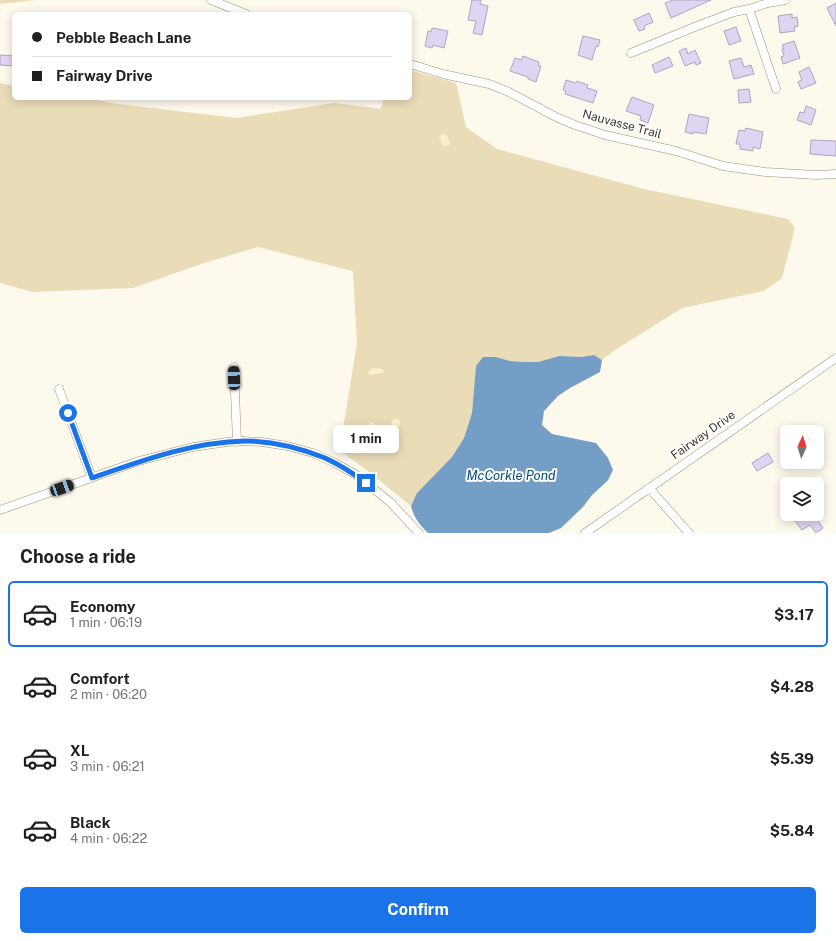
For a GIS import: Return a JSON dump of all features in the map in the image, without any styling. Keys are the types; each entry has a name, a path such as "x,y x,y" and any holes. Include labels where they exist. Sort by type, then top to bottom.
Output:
{"street":[{"path":"211,0 241,12"},
{"path":"631,53 727,14 785,0"},
{"path":"749,9 776,89"},
{"name":"Nauvasse Trail","path":"412,65 443,74 489,84 509,92 558,118 605,135 676,151 723,166 764,172 816,175 836,174"},
{"name":"Fairway Drive","path":"585,533 836,358"},
{"path":"234,367 237,442"},
{"path":"59,388 92,478"},
{"path":"0,510 139,461 193,447 244,441 287,446 313,453 335,463 355,474 390,502 420,533"},
{"path":"649,488 689,533"}],"shaded area":[{"path":"0,0 36,0 0,4"},
{"path":"412,71 456,83 466,127 497,149 644,189 788,219 795,228 782,278 764,291 682,308 615,350 602,360 594,355 581,357 559,356 538,362 510,361 496,357 476,366 472,413 464,438 452,457 417,493 411,506 342,452 342,435 357,343 353,271 258,247 201,264 133,288 32,292 0,283 0,83 12,86 12,100 96,100 237,118 334,103 381,109 383,100 412,100"}],"sand":[{"path":"444,134 448,137 450,145 444,146 441,143 439,137"},
{"path":"371,369 383,369 384,372 370,375 368,373"},
{"path":"394,419 398,419 400,423 398,427 394,427 392,425 392,421"},
{"path":"370,422 373,422 374,426 367,438 364,439 362,434"}],"water":[{"name":"McCorkle Pond","path":"594,355 602,360 600,372 558,396 544,411 542,425 552,434 596,443 608,458 613,470 608,480 592,495 583,507 561,528 549,533 428,533 417,521 411,506 417,493 452,457 464,438 472,413 476,366 483,357 496,357 510,361 538,362 559,356 581,357"}],"building":[{"path":"472,0 481,0 480,4 488,6 482,35 473,33 476,21 468,20"},
{"path":"673,0 711,0 671,18 665,3"},
{"path":"836,3 836,26 827,8"},
{"path":"649,13 653,22 644,26 645,29 639,31 634,20"},
{"path":"792,14 792,18 797,17 798,26 794,27 795,31 780,33 778,16"},
{"path":"736,27 741,41 729,45 724,31"},
{"path":"432,28 448,31 444,48 433,45 432,48 425,46 428,31 431,32"},
{"path":"583,36 600,40 598,47 596,46 592,60 578,55"},
{"path":"794,41 800,58 783,64 781,57 784,56 782,49 784,49 782,45"},
{"path":"686,48 688,54 695,50 701,63 696,65 695,62 685,66 679,51"},
{"path":"0,55 12,56 12,66 0,65"},
{"path":"523,56 539,62 538,65 541,66 536,82 528,79 528,77 510,71 515,58 521,60"},
{"path":"669,57 673,66 655,73 652,65"},
{"path":"741,58 744,67 751,65 754,74 734,79 729,61"},
{"path":"809,67 816,83 801,89 798,82 802,80 799,72"},
{"path":"566,80 576,83 577,81 588,85 587,88 597,91 593,103 565,94 566,91 563,90"},
{"path":"749,89 751,102 739,103 738,90"},
{"path":"632,97 654,105 648,123 640,120 641,116 626,111"},
{"path":"806,106 816,110 811,125 797,120 800,112 804,113"},
{"path":"689,114 709,118 706,134 693,132 693,134 685,132"},
{"path":"746,128 763,132 760,149 753,147 753,151 740,149 740,144 736,144 739,130 745,131"},
{"path":"811,140 836,141 836,156 810,154"},
{"path":"768,453 773,462 757,471 752,463"},
{"path":"795,521 818,521 823,528 816,533 810,525 802,530"}],"route":[{"path":"68,413 92,478 139,461 193,447 244,441 287,446 313,453 355,474 366,483"}]}
